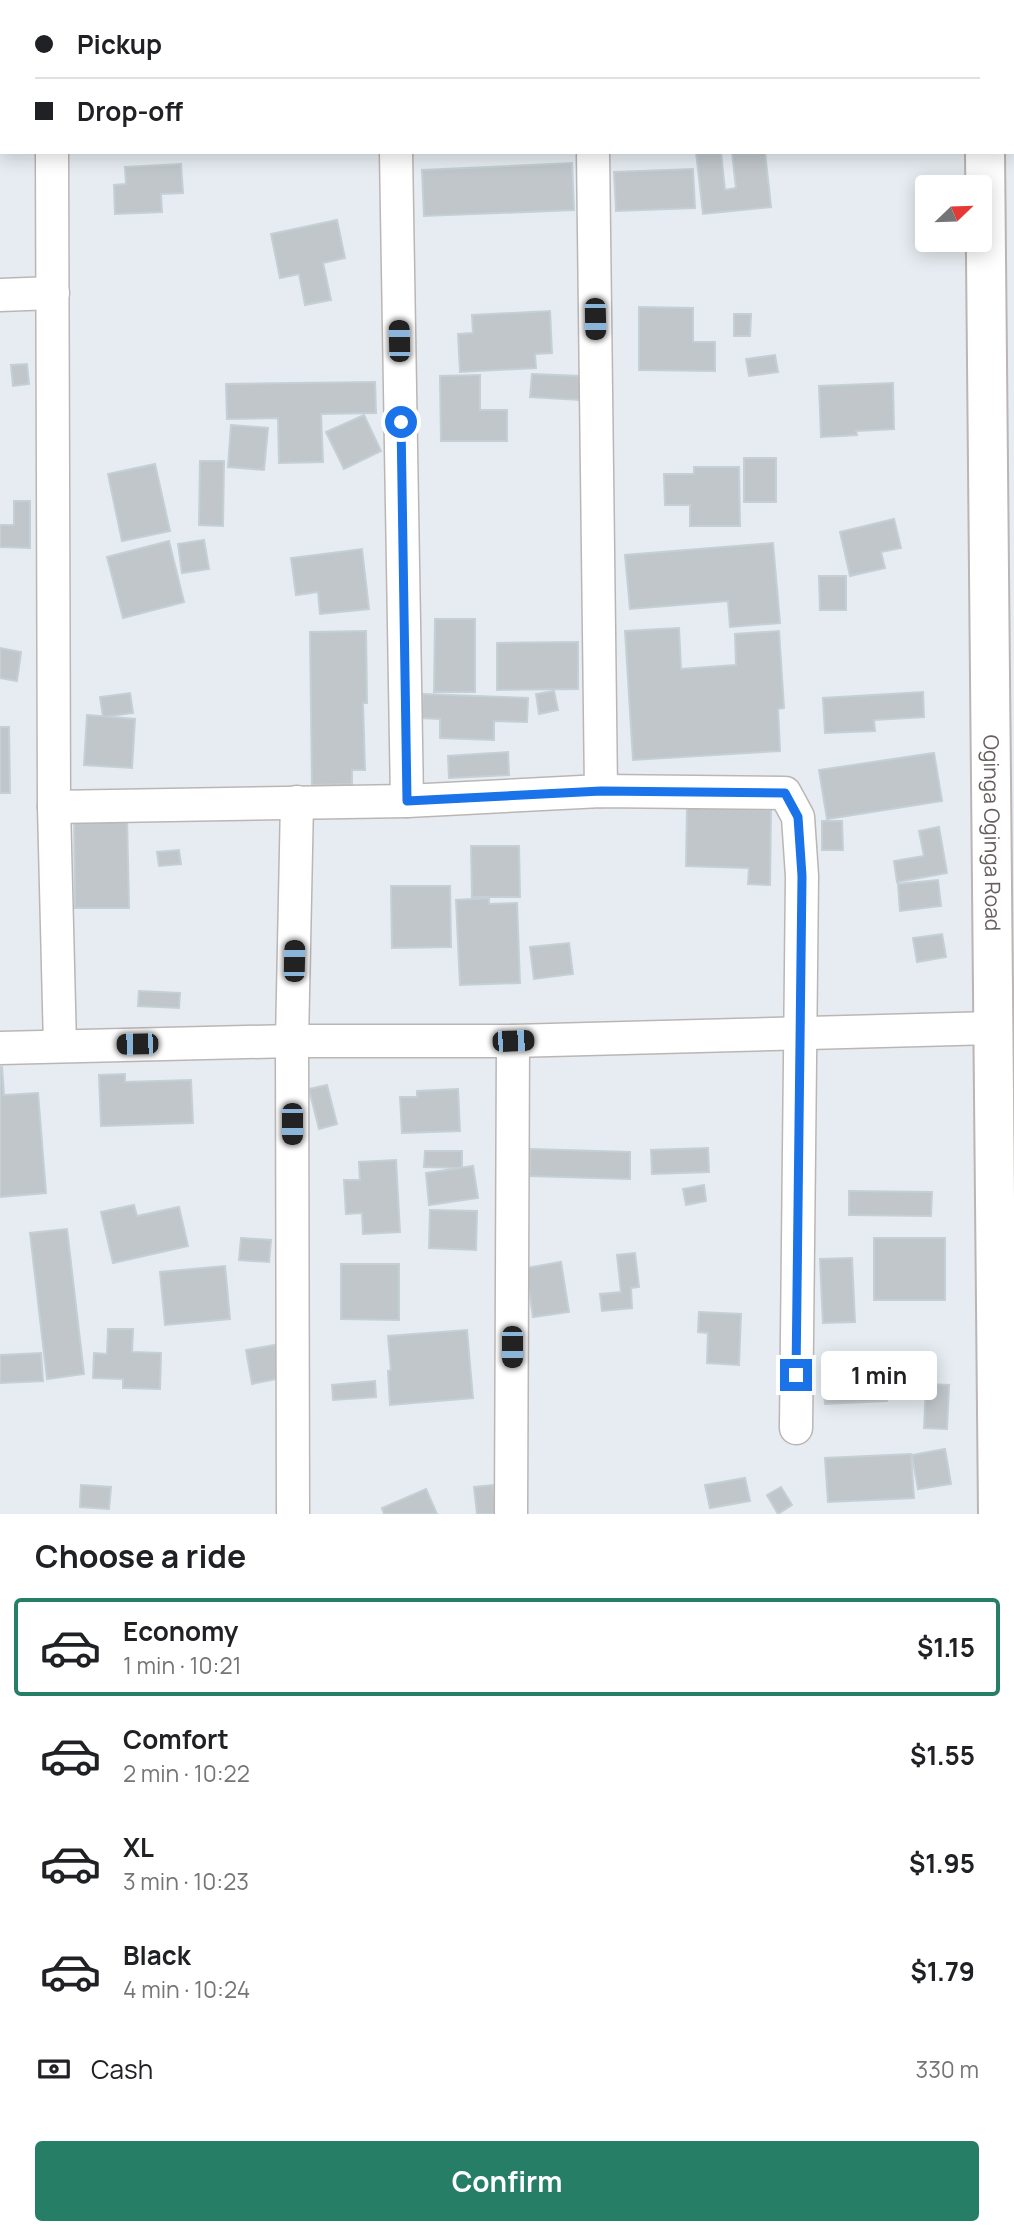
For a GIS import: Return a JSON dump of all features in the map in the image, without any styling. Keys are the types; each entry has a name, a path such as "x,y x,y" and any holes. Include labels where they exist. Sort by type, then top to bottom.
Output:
{"street":[{"path":"52,154 54,807 60,1046"},
{"path":"396,154 407,801"},
{"path":"593,154 601,791"},
{"name":"Oginga Oginga Road","path":"985,154 998,1514"},
{"path":"0,295 53,293"},
{"path":"54,807 407,801 601,791 785,793 798,817 802,876 796,1428"},
{"path":"293,1514 292,1041 297,802"},
{"path":"0,1048 292,1041 513,1041 993,1028"},
{"path":"511,1514 513,1041"}],"building":[{"path":"696,154 721,154 725,190 736,188 732,154 765,154 771,207 703,214"},
{"path":"572,163 574,210 424,216 422,170"},
{"path":"181,164 183,193 161,194 162,212 115,214 114,185 126,184 125,167"},
{"path":"693,169 695,208 616,211 614,172"},
{"path":"337,220 345,258 323,263 331,300 305,305 299,274 280,278 271,234"},
{"path":"639,307 693,308 693,342 715,342 715,371 639,370"},
{"path":"550,311 552,353 535,354 536,368 460,372 458,334 473,333 472,315"},
{"path":"734,314 751,314 750,336 734,336"},
{"path":"775,355 778,372 749,376 746,359"},
{"path":"27,364 29,384 13,386 11,365"},
{"path":"532,374 581,376 580,400 530,397"},
{"path":"480,375 480,410 507,410 507,441 441,441 440,376"},
{"path":"375,382 376,413 321,414 323,462 279,463 278,418 227,419 226,384"},
{"path":"893,383 894,429 856,431 857,435 821,437 819,386"},
{"path":"364,415 381,451 344,469 326,432"},
{"path":"231,425 268,428 264,470 228,467"},
{"path":"744,458 776,458 776,502 744,502"},
{"path":"200,461 224,461 223,526 199,525"},
{"path":"155,464 170,531 122,541 108,474"},
{"path":"694,467 739,467 740,526 690,526 690,505 665,505 664,474 694,474"},
{"path":"14,501 30,501 30,548 0,547 0,525 14,525"},
{"path":"894,519 901,548 881,552 885,568 850,576 840,532"},
{"path":"204,540 209,569 182,573 178,544"},
{"path":"169,541 184,602 123,618 107,557"},
{"path":"773,543 780,623 730,627 728,601 630,609 625,555"},
{"path":"362,549 369,609 320,614 318,592 296,595 291,558"},
{"path":"819,576 846,576 846,610 820,610"},
{"path":"435,619 475,619 475,692 434,692"},
{"path":"679,628 681,669 736,665 735,634 779,631 784,708 778,709 780,751 633,760 625,631"},
{"path":"366,631 367,703 363,703 365,770 352,770 352,784 312,785 310,632"},
{"path":"578,642 578,689 497,690 497,643"},
{"path":"0,648 21,652 17,681 0,678"},
{"path":"554,691 558,710 539,714 536,694"},
{"path":"923,692 924,717 874,720 875,731 825,733 823,698"},
{"path":"130,693 133,713 103,717 100,697"},
{"path":"423,694 528,698 527,722 494,721 494,740 440,738 440,719 421,718"},
{"path":"87,715 135,719 132,768 84,765"},
{"path":"0,727 9,727 10,793 0,793"},
{"path":"508,752 509,775 449,778 448,756"},
{"path":"934,753 942,801 827,819 819,770"},
{"path":"687,808 771,810 770,885 748,884 749,868 686,866"},
{"path":"74,816 127,816 129,908 75,908"},
{"path":"822,821 842,821 843,850 822,850"},
{"path":"939,827 947,873 897,882 894,861 924,856 919,831"},
{"path":"471,846 519,846 520,897 472,897"},
{"path":"179,850 181,864 159,866 157,852"},
{"path":"938,880 941,906 900,911 898,884"},
{"path":"391,886 450,886 451,947 392,948"},
{"path":"489,898 489,904 517,903 520,983 460,985 456,900"},
{"path":"942,934 946,957 917,962 913,938"},
{"path":"569,943 573,974 534,979 530,947"},
{"path":"139,991 180,993 179,1008 138,1006"},
{"path":"0,1067 4,1095 38,1093 46,1193 0,1197"},
{"path":"125,1074 125,1082 191,1080 193,1123 101,1126 99,1075"},
{"path":"327,1085 337,1124 319,1129 309,1089"},
{"path":"458,1089 460,1131 402,1133 400,1097 417,1097 417,1091"},
{"path":"708,1148 709,1172 652,1174 651,1150"},
{"path":"530,1149 630,1152 630,1179 530,1176"},
{"path":"425,1151 462,1151 462,1168 424,1167"},
{"path":"396,1160 400,1232 363,1234 362,1213 346,1214 344,1180 360,1180 359,1162"},
{"path":"473,1166 478,1198 429,1205 426,1173"},
{"path":"704,1185 706,1201 686,1205 683,1189"},
{"path":"849,1191 932,1192 931,1216 849,1215"},
{"path":"134,1205 137,1216 179,1207 188,1246 113,1263 101,1212"},
{"path":"430,1210 477,1211 476,1250 429,1248"},
{"path":"67,1229 84,1374 47,1379 30,1233"},
{"path":"241,1238 271,1240 269,1262 239,1260"},
{"path":"874,1238 945,1238 945,1300 874,1300"},
{"path":"635,1253 639,1287 631,1288 632,1308 602,1311 600,1294 621,1292 617,1255"},
{"path":"852,1258 855,1322 823,1323 820,1259"},
{"path":"561,1262 569,1312 533,1317 526,1268"},
{"path":"341,1264 399,1264 399,1320 341,1319"},
{"path":"225,1266 230,1319 165,1325 160,1272"},
{"path":"699,1312 741,1314 739,1365 707,1363 708,1333 698,1332"},
{"path":"108,1329 133,1329 132,1352 161,1353 160,1389 123,1388 123,1379 93,1378 94,1353 107,1354"},
{"path":"467,1330 473,1398 390,1405 388,1336"},
{"path":"275,1345 281,1378 252,1384 246,1350"},
{"path":"41,1353 43,1381 0,1383 0,1355"},
{"path":"924,1358 925,1383 886,1385 887,1401 825,1404 822,1363"},
{"path":"375,1381 376,1397 333,1400 332,1385"},
{"path":"926,1384 949,1385 947,1429 924,1428"},
{"path":"945,1449 951,1484 918,1489 912,1455"},
{"path":"911,1454 914,1498 828,1502 825,1458"},
{"path":"745,1478 750,1501 710,1508 705,1485"},
{"path":"81,1485 111,1487 109,1509 80,1507"},
{"path":"493,1485 496,1514 477,1514 474,1487"},
{"path":"781,1487 792,1505 778,1514 767,1495"},
{"path":"426,1489 437,1514 384,1514 382,1508"}],"route":[{"path":"401,422 407,801 601,791 785,793 798,817 802,876 796,1375"}]}
